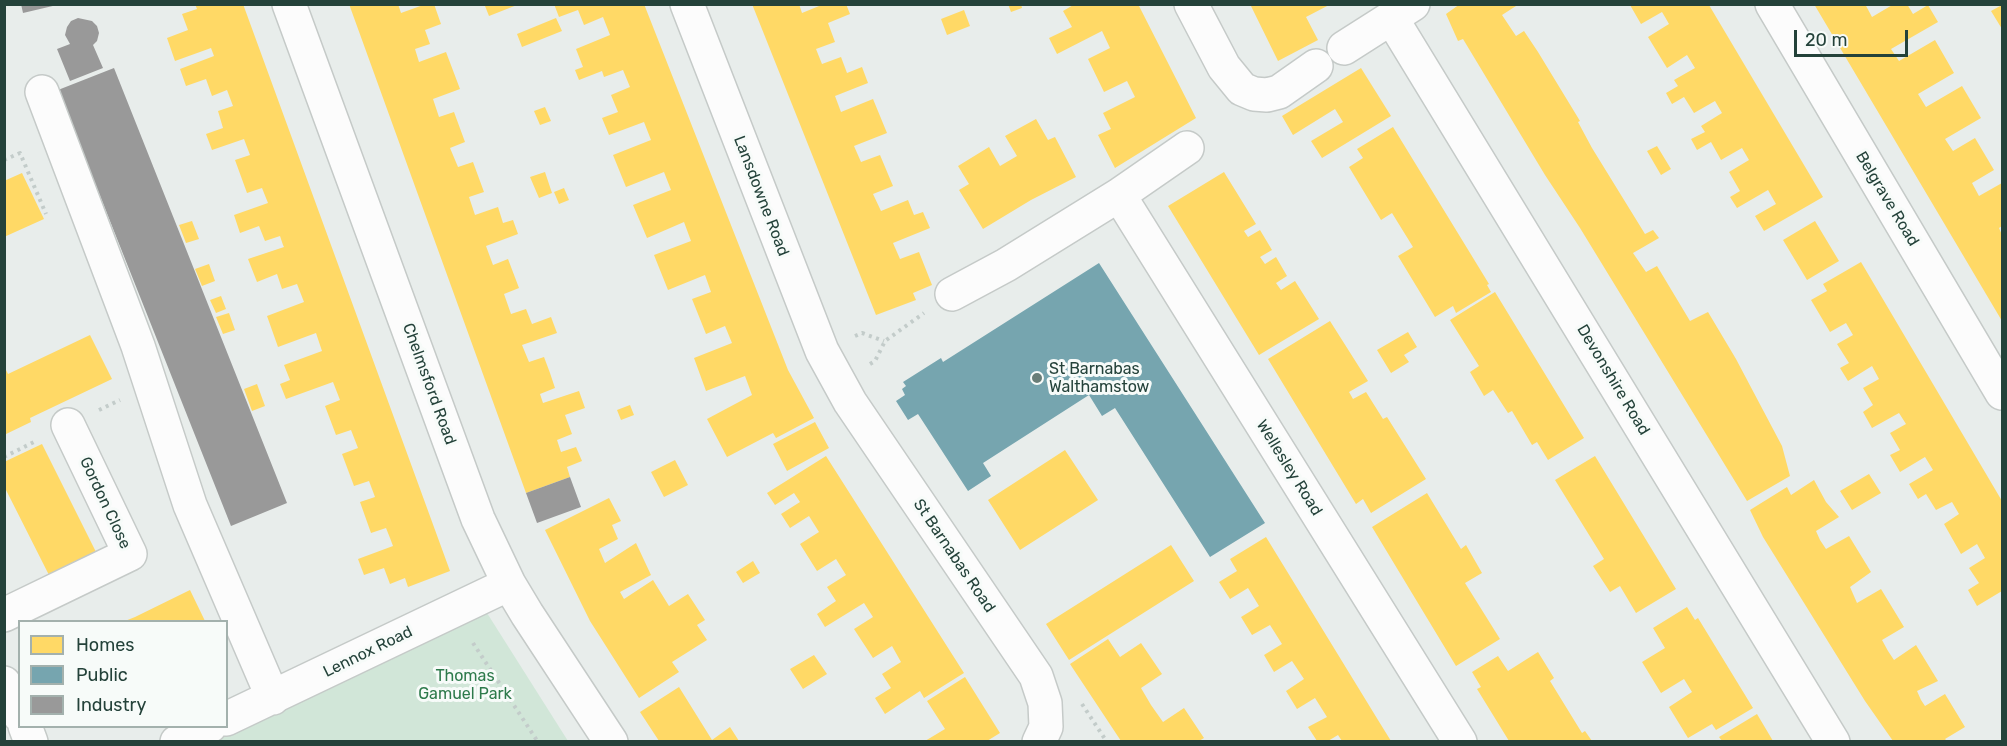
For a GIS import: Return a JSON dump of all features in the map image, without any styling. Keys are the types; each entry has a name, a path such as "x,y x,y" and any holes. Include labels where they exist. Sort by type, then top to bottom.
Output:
{"street":[{"name":"Chelmsford Road","path":"289,4 478,519 509,584 611,741"},
{"name":"Lansdowne Road","path":"687,4 822,351 839,386"},
{"path":"1191,4 1224,67 1237,84 1254,94 1267,95 1279,92 1316,66"},
{"name":"Belgrave Road","path":"1772,4 2002,393"},
{"path":"1344,48 1403,12"},
{"name":"Devonshire Road","path":"1403,12 1833,741"},
{"path":"42,92 138,346 190,505 273,698"},
{"path":"952,294 1006,265 1119,195 1187,148"},
{"name":"Wellesley Road","path":"1119,195 1460,741"},
{"name":"St Barnabas Road","path":"839,386 1036,676 1045,703 1046,727 1041,738"},
{"name":"Gordon Close","path":"4,615 130,554 68,426"},
{"name":"Lennox Road","path":"228,718 509,584"},
{"path":"4,683 18,712"},
{"path":"177,741 206,728"}],"path":[{"path":"4,160 20,153 48,217"},
{"path":"875,361 885,341 952,294"},
{"path":"4,457 125,398"},
{"path":"473,643 538,741"}],"green space":[{"name":"Thomas Gamuel Park","path":"487,613 568,741 209,742"}],"building: Homes":[{"path":"195,4 243,4 450,571 408,587 405,578 390,584 384,568 364,575 358,559 393,546 386,528 371,533 360,502 375,497 369,481 354,486 342,454 358,448 351,430 336,435 325,406 340,400 333,382 286,399 280,384 290,380 284,365 322,351 316,333 278,347 267,316 304,302 297,284 282,289 277,274 257,282 248,259 284,247 280,236 265,241 259,226 240,233 234,215 268,203 262,188 247,193 235,160 250,155 244,139 212,150 206,134 223,128 218,111 233,106 227,90 212,96 206,79 186,86 180,69 214,56 211,48 175,61 167,38 188,30 182,14 197,9"},
{"path":"349,4 398,4 401,13 426,4 434,4 441,24 425,30 430,44 415,49 419,62 446,52 460,89 433,99 439,117 454,112 465,142 450,148 458,167 473,162 484,192 469,197 475,215 498,207 503,223 513,220 518,234 486,246 493,265 508,259 519,288 504,294 511,314 526,309 532,324 551,317 557,333 522,345 529,362 544,357 550,373 555,388 540,394 543,403 579,391 585,408 565,415 572,434 557,440 561,452 576,447 582,461 567,467 570,477 526,493"},
{"path":"489,4 517,5 489,16 485,6"},
{"path":"554,4 644,4 788,370 814,418 776,438 773,433 727,457 707,419 752,395 745,376 706,391 694,358 732,343 725,326 706,334 692,299 711,292 705,275 668,290 654,255 691,241 684,222 647,238 633,205 671,190 664,172 626,187 613,155 651,140 644,122 609,135 602,118 618,112 611,95 630,87 623,70 604,77 602,71 579,80 575,70 583,67 576,49 610,35 603,17 584,25 578,10 559,17"},
{"path":"752,4 799,4 802,13 824,4 846,4 850,14 828,23 835,42 816,49 822,64 841,57 847,73 862,67 868,83 835,96 841,112 873,99 887,133 854,146 861,162 880,155 893,186 873,194 881,211 908,200 914,215 923,212 930,228 893,243 900,259 919,252 932,285 913,293 916,300 876,315"},
{"path":"1008,4 1021,4 1022,8 1011,12"},
{"path":"1075,4 1138,4 1196,118 1115,168 1098,135 1111,129 1103,113 1135,97 1127,81 1104,92 1088,59 1110,48 1102,31 1057,54 1049,38 1072,27 1063,11"},
{"path":"1250,4 1331,4 1306,17 1318,40 1278,61"},
{"path":"1460,4 1515,4 1516,6 1502,15 1516,36 1524,31 1538,52 1580,121 1578,122 1592,148 1645,234 1653,230 1659,238 1633,253 1646,272 1657,266 1690,321 1708,312 1782,446 1790,476 1747,501 1463,39 1458,41 1446,14"},
{"path":"1814,4 1865,4 1872,17 1894,4 1907,4 1913,14 1928,5 1938,22 1891,49 1899,61 1935,40 1954,73 1918,94 1926,107 1962,86 1981,118 1945,139 1953,151 1975,138 1994,170 1972,183 1979,196 2002,183 2002,226 1999,228 2002,235 2002,321"},
{"path":"1630,5 1709,5 1823,197 1764,231 1755,216 1776,204 1768,190 1737,208 1730,197 1740,191 1729,172 1749,160 1742,148 1721,160 1711,142 1697,150 1691,139 1705,132 1701,126 1722,113 1715,101 1694,113 1684,97 1672,104 1666,93 1678,86 1674,80 1695,68 1687,55 1667,68 1648,37 1669,24 1665,17 1662,12 1641,24"},
{"path":"2002,5 2002,29 1991,11"},
{"path":"964,10 970,26 947,35 941,19"},
{"path":"556,18 562,31 522,47 517,34"},
{"path":"1361,68 1391,116 1322,158 1311,141 1343,122 1335,109 1293,135 1282,116"},
{"path":"545,107 551,121 540,125 534,111"},
{"path":"1036,119 1048,140 1055,137 1076,177 1031,200 983,229 959,190 969,184 958,166 989,147 1000,166 1017,156 1005,136"},
{"path":"1393,127 1489,284 1487,285 1491,292 1456,313 1453,306 1435,317 1398,256 1413,247 1392,213 1381,220 1349,167 1363,158 1357,149"},
{"path":"1657,146 1671,169 1661,175 1647,151"},
{"path":"545,172 552,193 539,198 530,177"},
{"path":"1224,172 1256,224 1244,231 1248,237 1260,230 1272,250 1260,257 1265,264 1276,257 1287,276 1276,283 1281,290 1295,281 1319,319 1259,355 1168,206"},
{"path":"22,173 44,219 4,237 4,181"},
{"path":"564,188 569,200 559,204 554,192"},
{"path":"192,221 199,239 186,243 179,225"},
{"path":"1815,221 1839,261 1807,280 1783,240"},
{"path":"1861,262 2002,501 2002,591 1977,606 1968,590 1979,583 1969,568 1985,558 1977,544 1961,554 1944,524 1959,514 1952,502 1936,510 1926,494 1918,499 1909,484 1933,470 1925,457 1900,472 1890,455 1900,450 1890,433 1906,424 1899,413 1872,428 1863,412 1873,405 1863,388 1879,379 1872,366 1848,381 1840,368 1849,363 1837,344 1853,335 1846,323 1830,332 1811,300 1827,291 1823,284"},
{"path":"209,264 215,281 202,286 195,269"},
{"path":"1495,292 1584,438 1548,460 1537,442 1532,445 1512,411 1508,413 1493,390 1484,396 1470,372 1479,366 1450,320"},
{"path":"221,296 226,309 216,313 210,300"},
{"path":"229,313 235,330 223,334 216,317"},
{"path":"1330,321 1368,381 1349,392 1353,399 1366,392 1383,419 1387,417 1426,479 1371,513 1363,499 1356,504 1268,359"},
{"path":"1408,332 1417,347 1404,355 1409,362 1391,373 1377,350"},
{"path":"90,335 112,379 30,418 31,422 4,435 4,371 6,370 8,374"},
{"path":"257,384 265,406 252,411 244,389"},
{"path":"630,405 634,415 621,420 617,410"},
{"path":"815,422 829,448 787,471 773,444"},
{"path":"42,444 99,558 52,581 4,486 4,462"},
{"path":"1065,450 1098,500 1020,550 988,500"},
{"path":"826,456 964,673 924,698 920,691 885,714 875,698 891,688 882,674 901,662 892,646 873,658 854,629 873,617 864,603 825,627 817,614 836,601 827,587 846,575 836,559 817,571 800,544 819,532 809,516 790,528 781,514 800,502 794,493 775,505 767,493"},
{"path":"1595,456 1676,589 1636,613 1620,586 1610,592 1593,566 1604,559 1555,480"},
{"path":"675,460 688,485 664,497 651,472"},
{"path":"1869,474 1881,493 1852,510 1840,491"},
{"path":"1814,480 1826,502 1839,517 1816,531 1820,540 1826,549 1849,536 1871,572 1850,587 1857,603 1881,589 1904,627 1882,640 1888,651 1894,660 1916,645 1938,681 1917,691 1921,700 1925,706 1945,694 1965,727 1945,739 1947,741 1893,741 1865,701 1763,537 1750,510 1787,487 1791,495"},
{"path":"1427,493 1461,549 1466,545 1482,573 1465,583 1500,639 1456,666 1372,527"},
{"path":"609,498 621,521 612,525 618,539 599,549 605,563 636,543 651,575 620,592 624,599 653,580 669,606 688,594 705,620 697,625 707,640 672,662 679,672 639,698 590,621 545,530"},
{"path":"1266,537 1391,741 1342,741 1338,735 1328,741 1317,741 1308,727 1327,717 1315,698 1297,709 1286,691 1304,679 1292,661 1274,672 1264,655 1282,644 1270,625 1252,635 1241,617 1259,606 1248,588 1230,599 1219,582 1237,571 1230,559"},
{"path":"1171,545 1194,581 1069,660 1046,624"},
{"path":"753,561 760,573 743,583 736,572"},
{"path":"190,590 205,620 128,620"},
{"path":"1687,607 1695,620 1698,618 1753,708 1716,730 1712,724 1688,738 1669,707 1692,692 1684,679 1661,693 1642,662 1665,648 1653,628"},
{"path":"1108,639 1120,657 1141,643 1162,674 1141,688 1151,705 1163,722 1184,708 1204,738 1199,741 1121,741 1070,664"},
{"path":"1538,652 1554,678 1550,681 1582,733 1585,731 1592,741 1509,741 1477,689 1481,687 1472,672 1498,656 1508,671"},
{"path":"814,655 827,674 803,689 790,669"},
{"path":"965,677 1000,733 987,741 925,741 945,729 927,701"},
{"path":"679,687 712,740 730,727 739,741 659,741 640,712"},
{"path":"1757,714 1773,741 1722,741 1719,737"}],"building: Public":[{"name":"St Barnabas Walthamstow","path":"1099,263 1265,523 1210,557 1115,408 1102,416 1089,395 983,463 991,476 968,491 918,414 908,420 896,401 905,395 902,389 906,386 903,382 941,358 943,362"}],"building: Industry":[{"path":"21,4 57,4 57,5 23,13"},
{"path":"78,18 92,21 97,26 99,33 93,45 103,68 70,81 57,49 70,44 65,35 67,27 71,21"},
{"path":"114,68 287,503 231,526 58,90"},
{"path":"570,477 581,507 537,523 526,493"}],"place":[{"name":"St Barnabas Walthamstow","path":"1037,378"}]}
